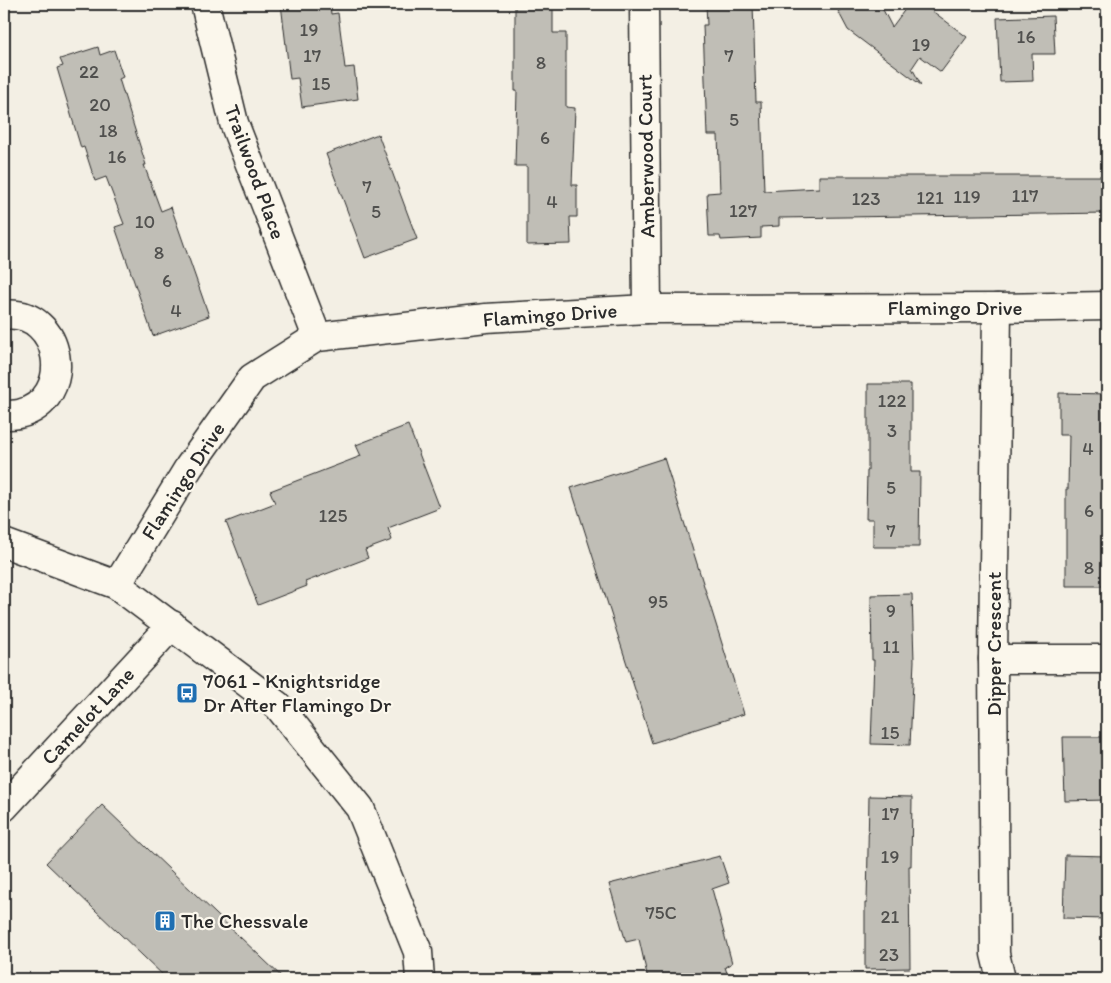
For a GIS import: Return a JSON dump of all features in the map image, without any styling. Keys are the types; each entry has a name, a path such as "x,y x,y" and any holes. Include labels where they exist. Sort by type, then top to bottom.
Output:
{"street":[{"name":"Trailwood Place","path":"204,4 234,123 317,337"},
{"name":"Amberwood Court","path":"644,4 647,309"},
{"name":"Flamingo Drive","path":"117,584 189,467 252,378 317,337 486,318 647,309 1107,306"},
{"name":"Dipper Crescent","path":"997,308 993,659 995,954 1001,979"},
{"path":"4,315 10,314 25,318 39,326 49,338 56,352 57,368 54,383 46,397 34,407 20,414 4,415"},
{"path":"4,543 117,584 278,706 360,808 418,952 420,979"},
{"name":"Camelot Lane","path":"4,807 172,625"},
{"path":"993,659 1107,659"}],"building":[{"path":"281,4 330,4 331,14 338,13 345,68 354,67 358,99 302,107 298,78 290,79"},
{"path":"515,4 553,4 553,33 566,33 566,107 575,108 572,185 577,185 577,217 570,217 571,244 527,245 527,166 515,166 517,91 515,91"},
{"path":"706,4 753,4 756,102 761,102 764,191 819,188 819,176 1107,176 1107,213 779,218 779,226 761,227 761,238 721,240 720,236 709,236 707,193 720,192 718,135 707,135 703,25 707,25"},
{"path":"853,4 880,4 892,27 909,4 923,4 967,37 941,72 920,56 912,68 921,85 848,30 838,11"},
{"path":"1053,16 1055,54 1032,54 1033,81 1000,82 997,18"},
{"path":"98,47 100,55 114,50 123,77 119,79 146,165 144,165 161,211 171,207 209,316 153,336 115,227 124,224 106,177 95,181 84,147 81,148 57,68 63,66 60,59"},
{"path":"378,134 417,239 365,258 326,154"},
{"path":"868,384 911,384 911,472 920,472 919,547 873,547 873,519 866,519"},
{"path":"1059,393 1107,394 1107,586 1066,586 1066,489 1068,489 1069,435 1059,435"},
{"path":"408,425 440,508 388,528 392,540 365,550 368,558 305,582 307,586 258,605 226,522 275,503 270,491 361,456 356,445"},
{"path":"664,458 744,714 652,743 571,488"},
{"path":"912,594 914,661 910,745 871,744 874,660 872,660 871,595"},
{"path":"1063,737 1105,737 1106,800 1065,801"},
{"path":"869,796 912,797 911,866 909,866 910,968 865,969 865,903 867,903"},
{"name":"The Chessvale","path":"102,805 284,979 167,979 46,863"},
{"path":"1065,855 1107,856 1107,919 1063,918"},
{"path":"720,856 729,883 712,889 732,963 725,967 729,979 648,979 639,939 626,942 609,884"}],"place":[{"name":"7061 - Knightsridge Dr After Flamingo Dr","path":"187,693"},
{"name":"The Chessvale","path":"165,921"}]}
